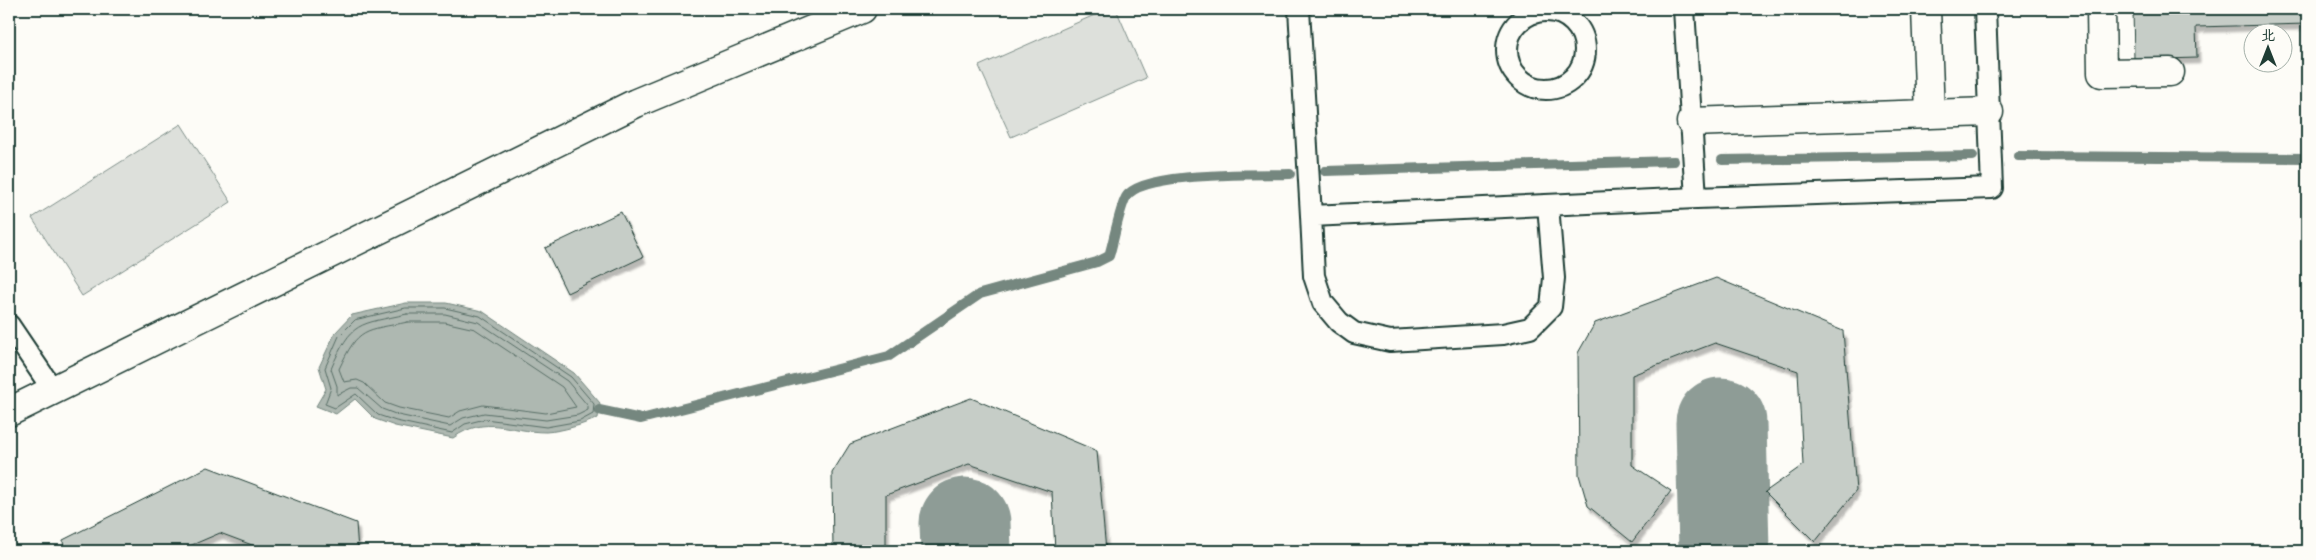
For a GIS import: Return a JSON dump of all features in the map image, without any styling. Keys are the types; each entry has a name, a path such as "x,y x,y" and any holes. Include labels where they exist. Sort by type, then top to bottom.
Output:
{"street":[{"path":"9,412 636,103 862,9"},
{"path":"1926,9 1930,114"},
{"path":"2101,9 2102,73 2170,72"},
{"path":"1691,122 1989,112"}],"lane":[{"path":"1299,9 1314,276 1323,303 1339,322 1354,333 1390,341 1503,334 1530,328 1551,307 1554,278 1548,205"},
{"path":"1684,9 1696,198"},
{"path":"1310,216 1696,198 1992,188 1985,9"},
{"path":"1533,12 1560,12 1574,23 1585,43 1583,66 1568,83 1546,90 1533,88 1521,82 1512,72 1507,60 1506,46 1510,34 1517,22 1533,12"},
{"path":"9,325 53,390"}],"shaded area":[{"path":"1108,9 1116,9 1146,78 1011,137 979,66"},
{"path":"181,124 231,202 82,296 32,218"}],"water":[{"path":"406,303 446,303 482,311 574,373 600,403 598,418 572,427 546,432 498,426 477,427 453,438 395,426 375,419 355,399 336,414 316,406 326,389 319,367 335,333 352,315"}],"building":[{"path":"2133,9 2307,9 2307,24 2294,24 2294,22 2244,22 2244,26 2196,27 2197,58 2134,60"},
{"path":"621,212 643,257 567,293 545,248"},
{"path":"1716,278 1843,331 1856,491 1815,542 1765,492 1803,465 1798,371 1715,343 1632,375 1632,465 1671,491 1632,542 1588,506 1579,475 1578,353 1595,323"},
{"path":"971,398 1097,451 1106,551 1055,551 1052,492 969,464 886,495 886,551 833,551 832,473 850,444"},
{"path":"208,467 356,523 358,551 268,551 220,533 178,551 64,551 63,540"}],"waterway":[{"path":"1722,160 1973,156"},
{"path":"2018,156 2307,158"},
{"path":"1325,171 1674,161"},
{"path":"599,410 641,419 889,356 980,294 1097,262 1109,256 1123,203 1126,197 1136,189 1154,183 1202,176 1290,174"}],"taxiway":[{"path":"1721,423 1724,551"},
{"path":"965,523 966,551"}]}
